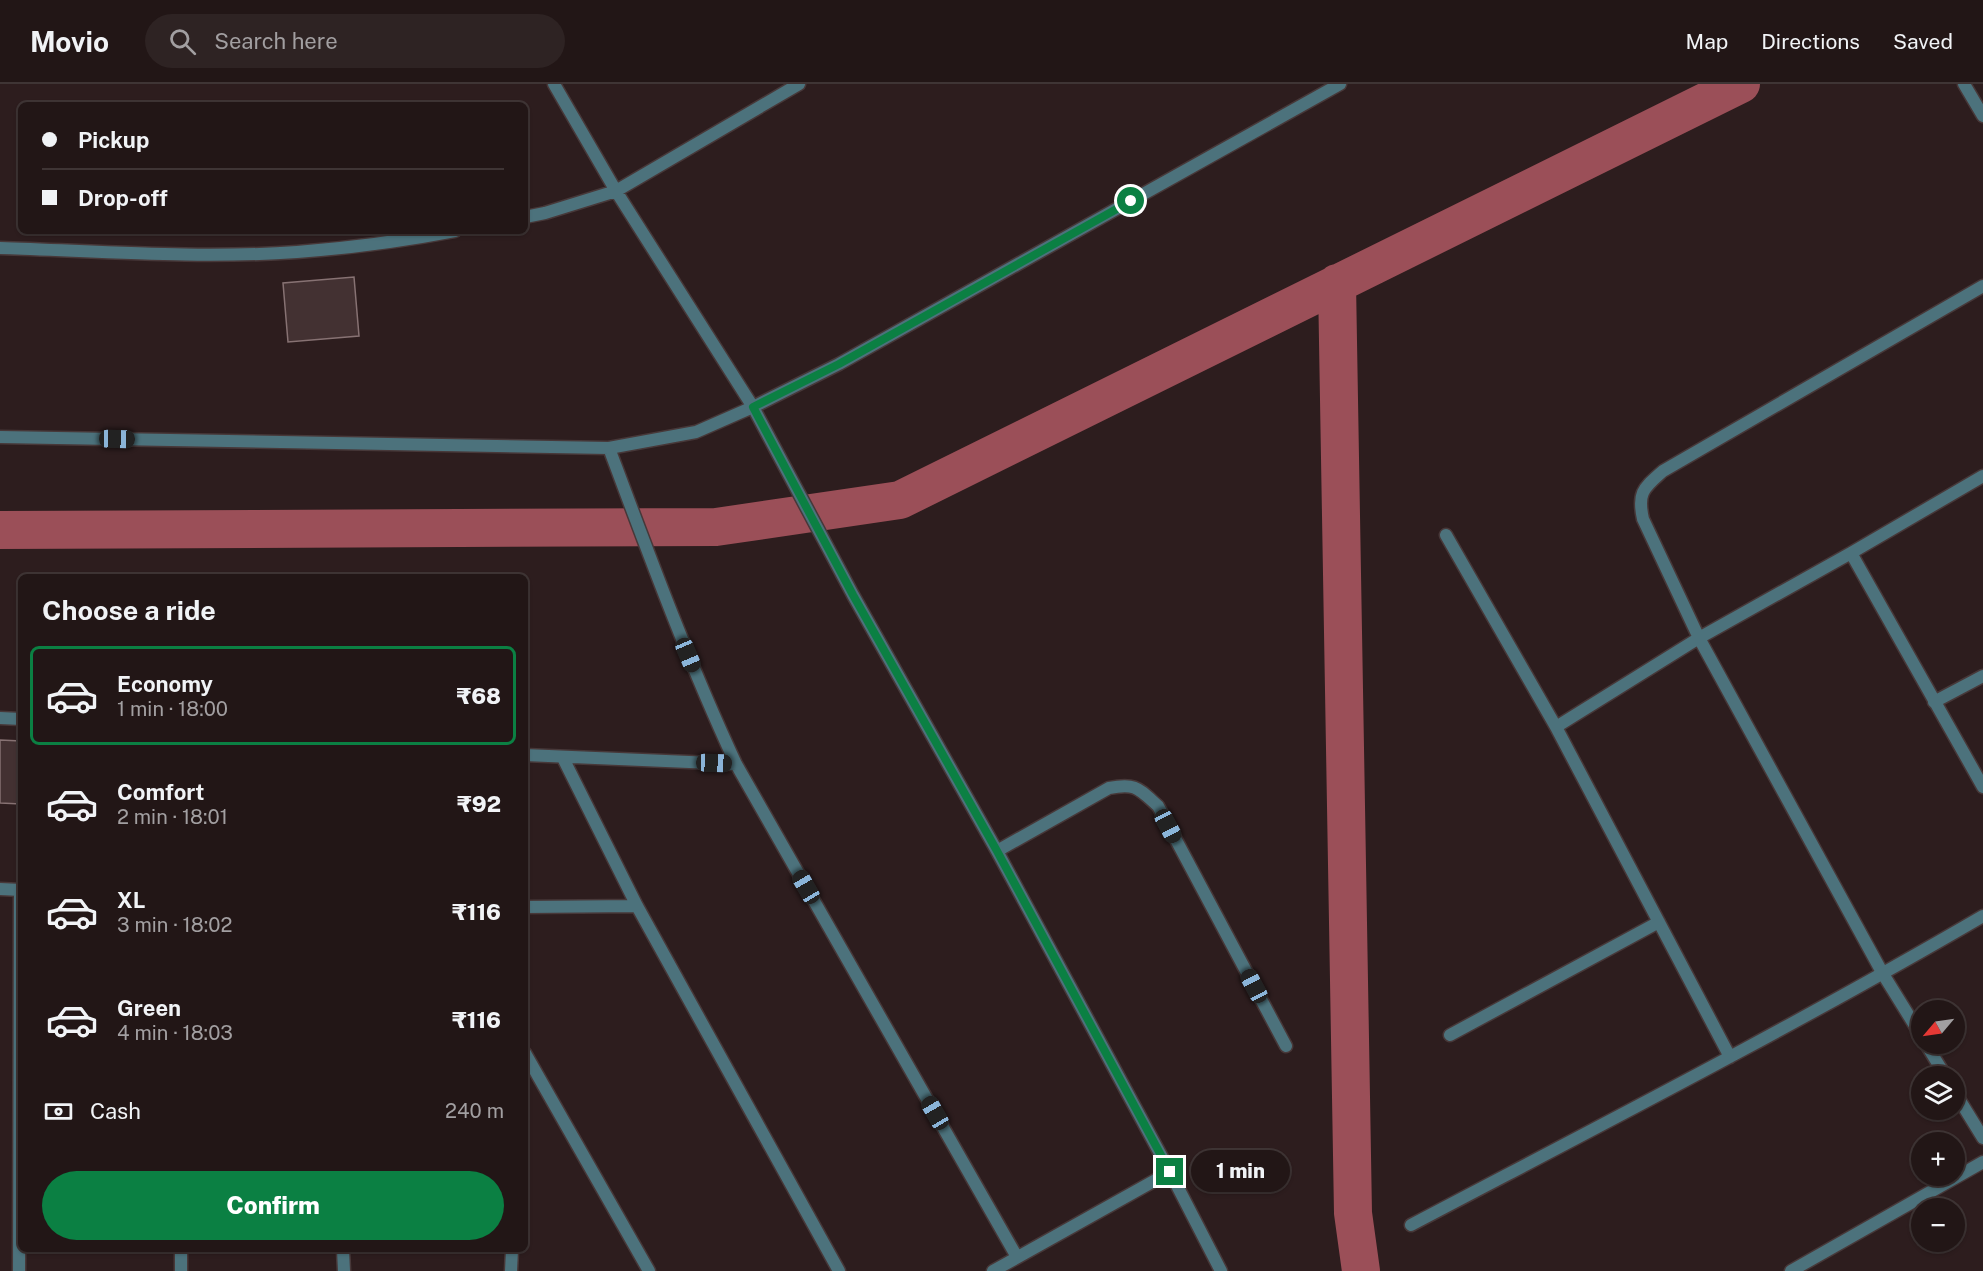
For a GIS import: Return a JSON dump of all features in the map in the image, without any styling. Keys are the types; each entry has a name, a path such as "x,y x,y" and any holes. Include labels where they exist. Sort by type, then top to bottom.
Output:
{"street":[{"path":"554,84 616,191 753,407 853,595 997,851 1221,1271"},
{"path":"528,216 616,191 799,84"},
{"path":"0,437 609,448 696,432 753,407 839,364 1340,84"},
{"path":"1964,84 1983,116"},
{"path":"0,248 188,254 296,252 407,240 439,234"},
{"path":"1911,1019 1883,974 1699,638 1643,519 1640,502 1644,488 1663,471 1983,285"},
{"path":"609,448 672,618 736,764 1017,1257"},
{"path":"1556,727 1699,638 1983,476"},
{"path":"1446,535 1556,727 1730,1057"},
{"path":"1851,553 1983,788"},
{"path":"1934,702 1983,676"},
{"path":"0,718 18,719"},
{"path":"528,755 736,764"},
{"path":"563,758 637,906 839,1271"},
{"path":"997,851 1109,788 1128,784 1142,791 1158,806 1286,1046"},
{"path":"0,889 18,890"},
{"path":"528,907 637,906"},
{"path":"1411,1225 1730,1057 1883,974 1983,916"},
{"path":"1450,1035 1659,922"},
{"path":"528,1058 649,1271"},
{"path":"1965,1109 1983,1138"},
{"path":"1791,1271 1983,1162"},
{"path":"993,1271 1170,1172"},
{"path":"19,1252 19,1271"},
{"path":"181,1252 181,1271"},
{"path":"343,1252 344,1271"},
{"path":"511,1271 512,1252"}],"building":[{"path":"354,277 359,336 288,342 283,283"},
{"path":"0,740 18,741 18,804 0,803"}],"waterway":[{"path":"0,530 716,527 900,500 1741,84"},
{"path":"1337,283 1353,1213 1361,1271"}],"route":[{"path":"1131,201 839,364 753,407 853,595 997,851 1170,1172"}]}
